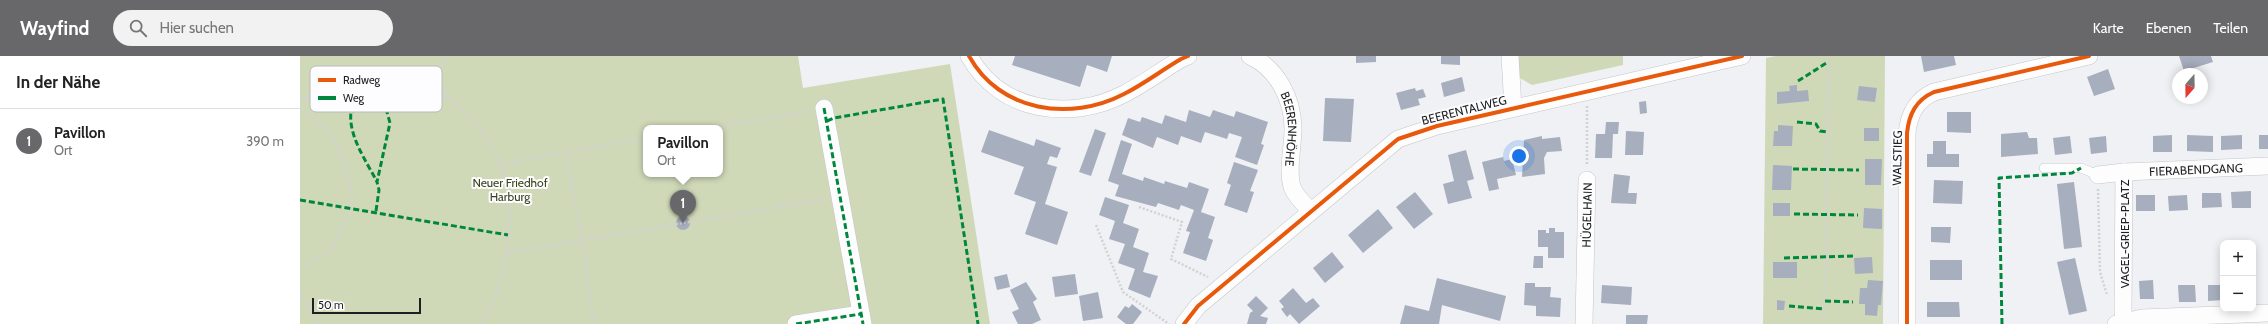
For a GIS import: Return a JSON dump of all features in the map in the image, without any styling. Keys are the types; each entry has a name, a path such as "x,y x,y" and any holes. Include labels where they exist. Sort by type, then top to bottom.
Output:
{"street":[{"path":"969,56 989,82 1016,100 1038,108 1067,110 1092,107 1124,95 1181,58 1188,56"},
{"name":"BEERENHÖHE","path":"1250,56 1271,71 1278,79 1289,101 1293,128 1291,180 1295,194 1311,211"},
{"path":"1510,56 1513,108"},
{"name":"BEERENTALWEG","path":"1184,324 1198,306 1398,139 1437,126 1742,56"},
{"name":"WALSTIEG","path":"1907,324 1907,133 1913,109 1925,96 1934,92 2089,56"},
{"path":"796,324 862,319 824,108"},
{"name":"FIERABENDGANG","path":"2124,172 2268,166"},
{"name":"VAGEL-GRIEP-PLATZ","path":"2098,175 2124,172 2123,313 2121,322"},
{"name":"HÜGELHAIN","path":"1584,324 1587,180"},
{"path":"2121,322 2142,318 2268,313"}],"lane":[{"path":"2044,168 2081,168 2098,175"}],"path":[{"path":"441,66 448,56"},
{"path":"1824,324 1828,56"},
{"path":"442,86 448,98 479,125 500,164 508,207 509,228 506,253 498,289 489,312 480,324"},
{"path":"442,96 448,98"},
{"path":"300,99 310,97"},
{"path":"300,108 314,119 332,137 343,158 352,194 351,208 331,249 300,268"},
{"path":"723,125 824,108"},
{"path":"500,164 643,139"},
{"path":"566,152 582,240 594,324"},
{"path":"2098,175 2100,272 2108,299"},
{"path":"506,253 841,196"},
{"path":"1139,207 1182,222 1171,259 1213,280"},
{"path":"1096,225 1123,292 1170,324"},
{"path":"300,294 319,324"}],"green space":[{"name":"Neuer Friedhof Harburg","path":"300,56 798,56 803,88 950,64 990,324 300,324"},
{"path":"1510,56 1623,56 1623,65 1532,85 1511,73"},
{"path":"1776,56 1885,56 1883,324 1763,324 1766,58"}],"building":[{"path":"1015,56 1112,56 1107,72 1087,65 1080,87 1012,65"},
{"path":"1356,56 1376,56 1376,62 1356,63"},
{"path":"1441,56 1460,56 1460,65 1441,64"},
{"path":"1921,56 1954,56 1956,65 1924,72"},
{"path":"2179,56 2211,56 2213,62 2194,68 2183,68"},
{"path":"2108,69 2115,89 2094,96 2087,77"},
{"path":"1462,77 1465,91 1444,97 1441,83"},
{"path":"1797,85 1797,91 1808,90 1809,101 1777,104 1777,92 1790,91 1789,86"},
{"path":"1859,86 1877,88 1875,102 1857,100"},
{"path":"1415,88 1416,91 1423,89 1426,97 1418,99 1420,105 1401,110 1396,93"},
{"path":"1325,98 1354,99 1351,142 1323,141"},
{"path":"1646,101 1647,113 1640,114 1639,102"},
{"path":"1189,110 1210,117 1213,110 1234,117 1236,111 1268,122 1261,144 1264,145 1257,165 1235,157 1242,137 1229,133 1227,139 1205,132 1201,143 1181,136 1178,145 1157,137 1153,148 1122,135 1128,118 1140,122 1142,117 1162,124 1165,115 1186,122"},
{"path":"1947,112 1971,112 1971,133 1947,132"},
{"path":"1606,122 1619,122 1618,134 1613,134 1612,158 1595,158 1596,134 1605,134"},
{"path":"1778,125 1793,126 1792,146 1773,146 1774,131 1778,131"},
{"path":"1864,128 1879,128 1879,141 1864,141"},
{"path":"1095,129 1106,133 1091,176 1079,172"},
{"path":"989,130 1034,146 1036,139 1061,148 1057,158 1050,156 1047,164 1057,167 1045,204 1068,212 1057,245 1025,234 1036,202 1014,194 1024,167 981,152"},
{"path":"1626,131 1644,132 1643,155 1625,155"},
{"path":"2027,132 2029,138 2037,138 2038,154 2001,157 2001,134"},
{"path":"2172,135 2172,152 2153,152 2153,136"},
{"path":"2187,135 2213,136 2213,152 2187,151"},
{"path":"2242,135 2242,149 2221,150 2221,136"},
{"path":"2259,135 2268,135 2268,149 2259,149"},
{"path":"1542,136 1542,139 1560,137 1562,151 1547,152 1544,158 1545,174 1522,177 1524,140"},
{"path":"2070,136 2072,153 2055,155 2053,138"},
{"path":"2106,136 2107,152 2091,154 2089,138"},
{"path":"1121,140 1132,144 1122,174 1143,181 1144,177 1164,184 1165,181 1187,188 1189,182 1209,189 1201,212 1215,217 1208,238 1213,240 1206,261 1183,253 1190,232 1186,231 1194,210 1181,205 1179,210 1158,203 1156,207 1115,196 1119,185 1108,181"},
{"path":"1933,141 1946,141 1946,154 1959,154 1959,167 1927,167 1927,154 1933,154"},
{"path":"1466,150 1474,179 1467,181 1472,198 1448,204 1443,184 1454,181 1448,155"},
{"path":"1503,157 1504,161 1512,159 1516,175 1497,179 1499,189 1489,191 1482,162"},
{"path":"1865,159 1882,159 1881,185 1865,185"},
{"path":"1234,162 1258,170 1250,191 1254,192 1247,213 1224,205 1231,185 1227,183"},
{"path":"1773,165 1792,166 1791,190 1772,190"},
{"path":"1614,174 1630,176 1628,193 1637,193 1636,204 1611,203"},
{"path":"1934,180 1963,181 1962,204 1933,203"},
{"path":"2074,182 2082,247 2064,249 2057,184"},
{"path":"2251,191 2251,208 2232,208 2231,192"},
{"path":"1415,192 1433,214 1414,229 1396,207"},
{"path":"2202,193 2221,193 2222,207 2202,208"},
{"path":"2136,195 2155,195 2155,211 2136,211"},
{"path":"2187,195 2188,210 2169,211 2168,196"},
{"path":"1105,197 1129,205 1123,223 1139,229 1133,247 1149,253 1143,272 1158,276 1150,298 1128,289 1135,269 1118,263 1125,244 1109,239 1115,221 1099,215"},
{"path":"1773,203 1790,203 1790,216 1773,216"},
{"path":"1864,208 1882,209 1882,229 1863,228"},
{"path":"1378,209 1393,228 1363,253 1348,235"},
{"path":"683,216 688,218 690,223 688,228 683,230 678,228 676,223 678,218"},
{"path":"1931,227 1951,227 1950,243 1931,242"},
{"path":"1549,228 1555,228 1555,232 1564,232 1564,258 1548,258 1548,247 1538,247 1538,230 1546,230 1546,233 1549,233"},
{"path":"1332,252 1344,267 1325,283 1313,268"},
{"path":"1534,256 1543,256 1543,268 1533,268"},
{"path":"1872,257 1873,273 1855,274 1854,258"},
{"path":"2075,258 2087,311 2069,315 2057,262"},
{"path":"1930,260 1962,260 1962,280 1930,280"},
{"path":"1773,262 1797,262 1797,278 1773,278"},
{"path":"1007,274 1010,287 997,290 994,277"},
{"path":"1075,274 1078,294 1055,297 1052,277"},
{"path":"1437,278 1506,296 1500,321 1442,305 1439,324 1400,324 1405,305 1429,311"},
{"path":"1868,280 1883,281 1881,305 1878,305 1877,316 1865,315 1865,304 1859,304 1860,288 1867,288"},
{"path":"2153,280 2154,299 2140,299 2139,281"},
{"path":"1026,282 1037,299 1033,302 1041,320 1032,324 1018,324 1012,312 1019,309 1010,290"},
{"path":"1525,283 1535,283 1535,287 1551,287 1550,297 1561,298 1560,317 1536,316 1536,306 1524,305"},
{"path":"1602,285 1632,287 1631,305 1601,303"},
{"path":"2178,285 2195,285 2196,302 2179,302"},
{"path":"2208,285 2220,285 2220,300 2208,301"},
{"path":"1293,288 1306,303 1313,298 1320,306 1299,324 1290,314 1287,317 1281,309 1284,307 1279,301"},
{"path":"1098,292 1103,318 1083,321 1079,296"},
{"path":"1256,296 1268,308 1260,316 1268,318 1266,324 1247,324 1250,313 1253,311 1247,305"},
{"path":"1777,300 1785,301 1784,310 1777,310"},
{"path":"1927,302 1959,302 1960,317 1927,317"},
{"path":"1132,304 1142,312 1133,324 1126,324 1117,317 1125,306 1129,308"},
{"path":"1626,315 1648,315 1647,324 1626,324"}],"marked path":[{"path":"1798,81 1828,62"},
{"path":"827,121 834,118 943,99 978,324"},
{"path":"824,108 863,324"},
{"path":"351,112 352,130 355,139 377,182"},
{"path":"377,182 390,123 387,112"},
{"path":"1797,122 1816,124 1820,131 1827,132"},
{"path":"2002,324 1999,178 2072,173 2081,168"},
{"path":"1793,169 1859,170"},
{"path":"376,211 379,190 377,182"},
{"path":"300,200 508,235"},
{"path":"1794,214 1858,215"},
{"path":"1784,258 1853,256"},
{"path":"1825,301 1853,302"},
{"path":"1789,306 1824,309"},
{"path":"796,324 861,314"}],"cycle path":[{"path":"969,56 982,75 999,90 1017,100 1038,106 1059,109 1081,108 1103,103 1124,94 1188,56"},
{"path":"1184,324 1198,306 1398,139 1437,126 1742,56"},
{"path":"1907,324 1907,133 1914,108 1922,99 1934,92 2089,56"}],"place":[{"name":"Pavillon","path":"683,223"}]}
